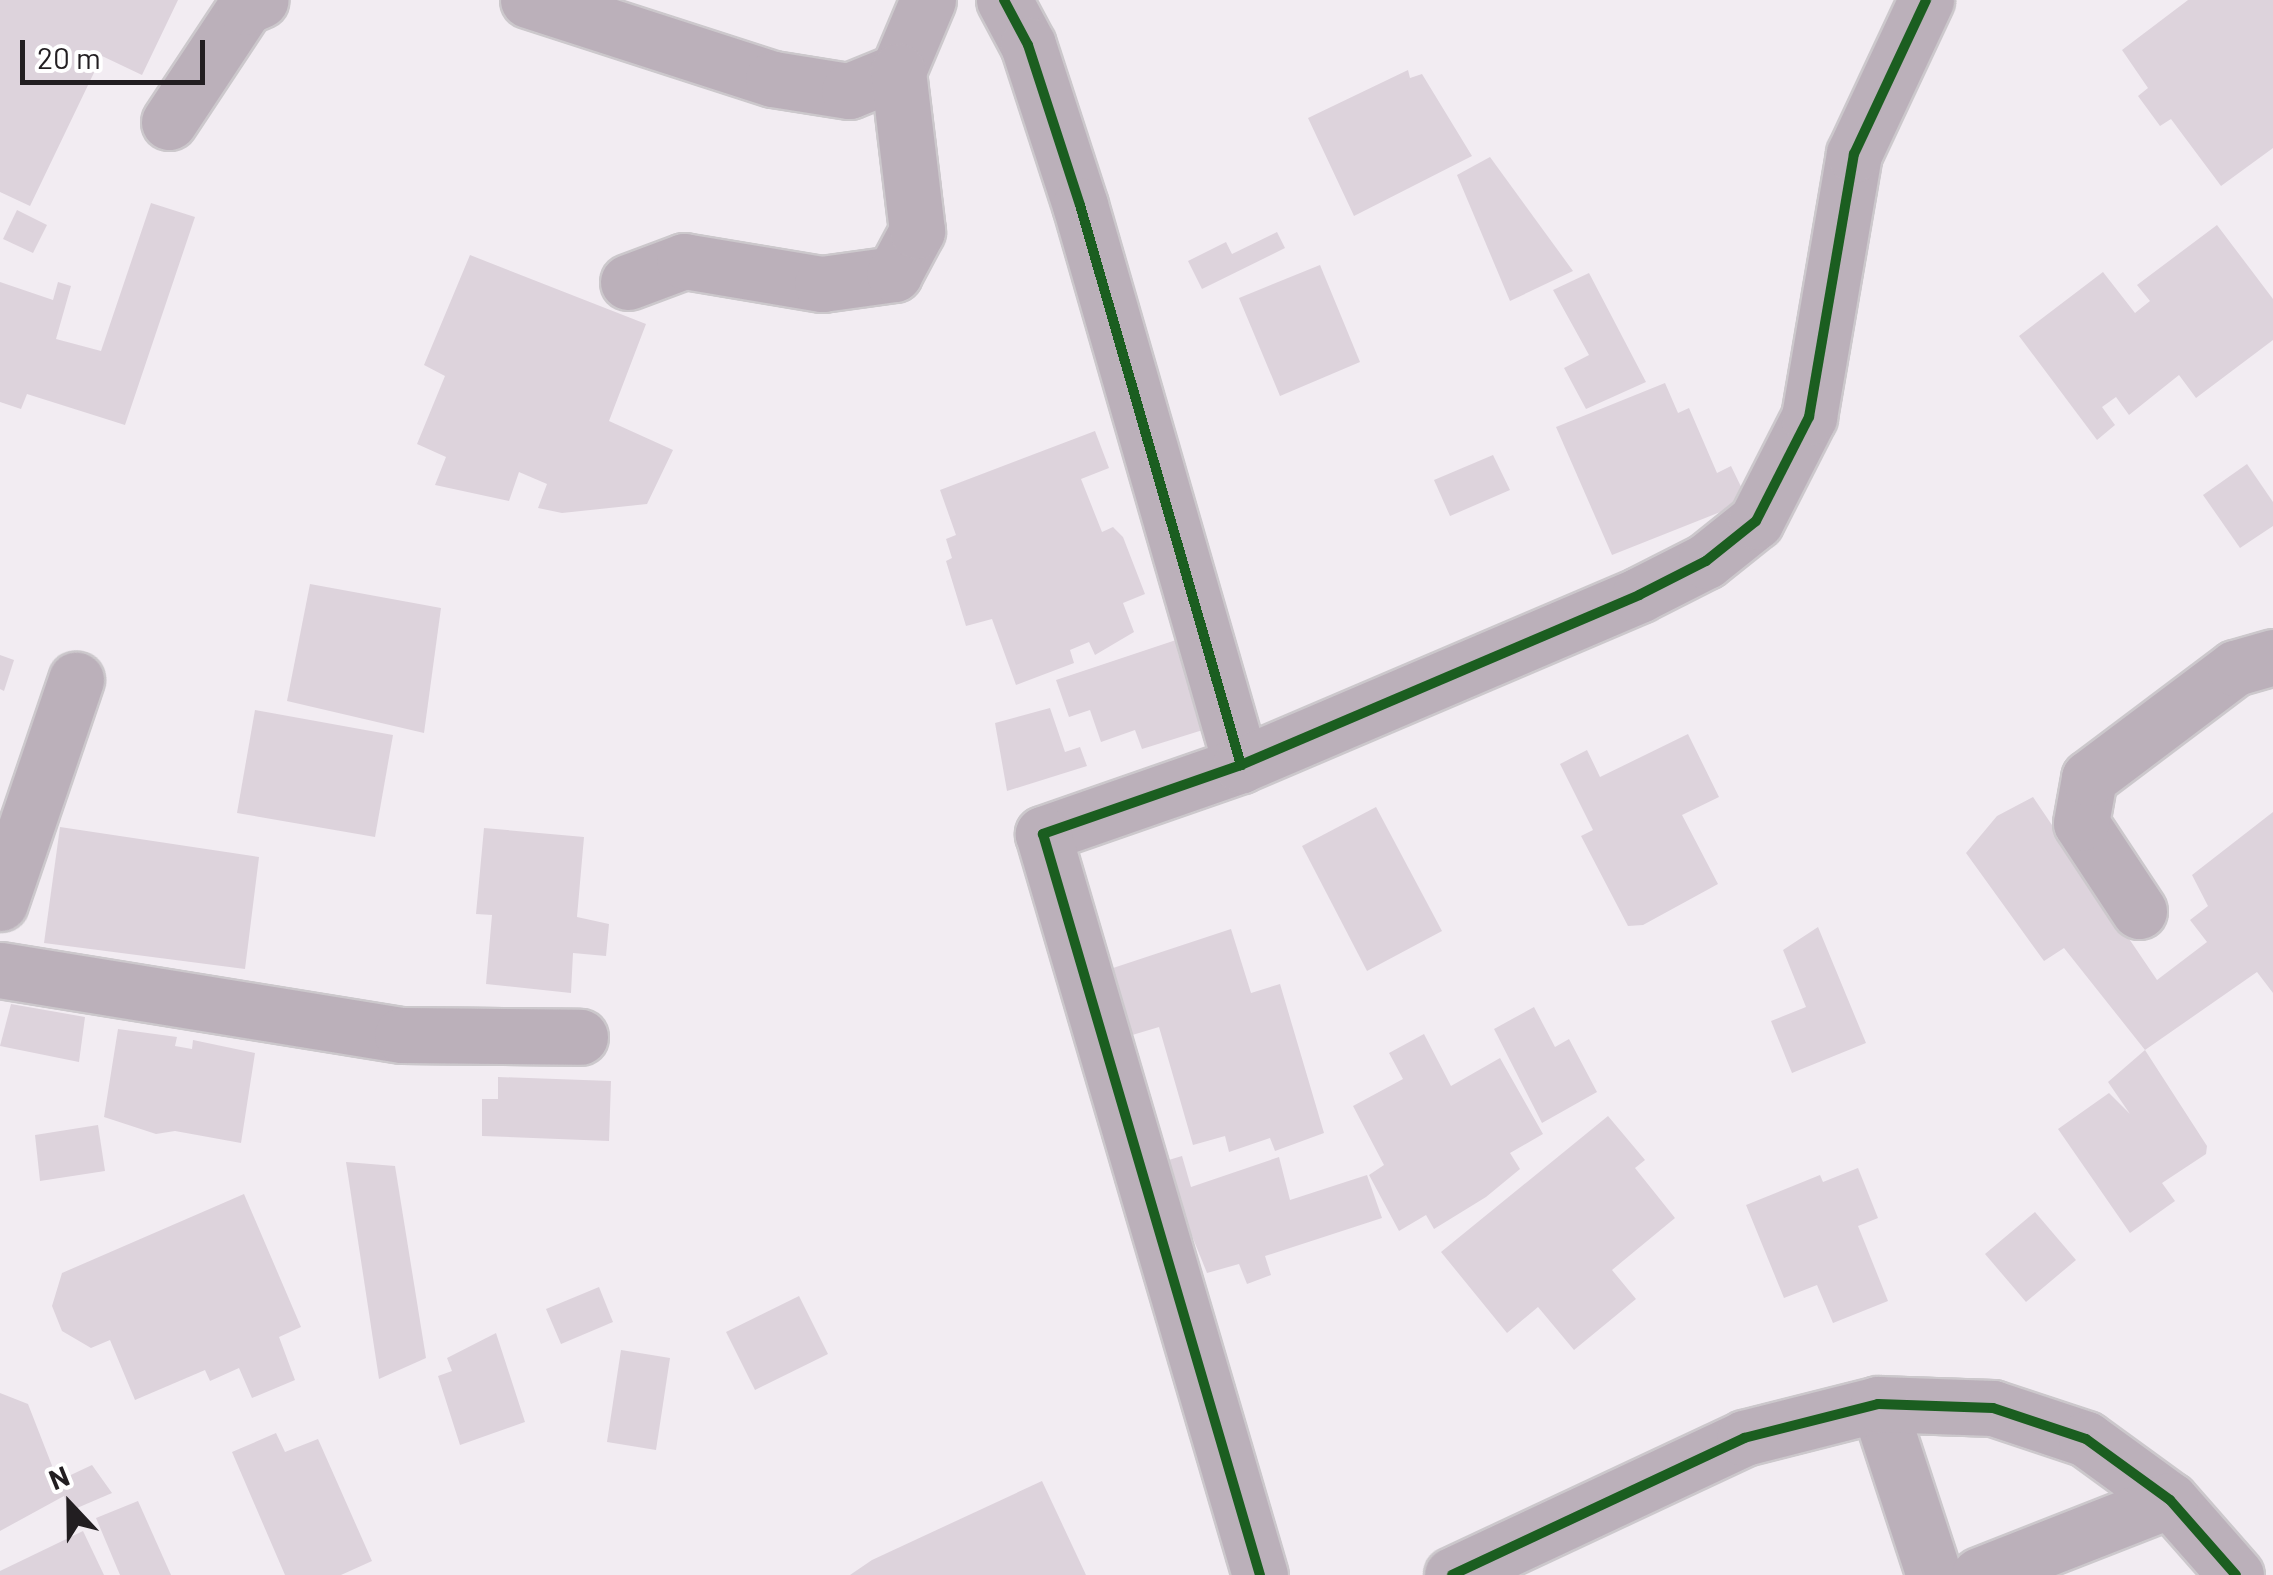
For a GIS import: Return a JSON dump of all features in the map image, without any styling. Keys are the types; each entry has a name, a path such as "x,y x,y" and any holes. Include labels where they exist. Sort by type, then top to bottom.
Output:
{"street":[{"path":"169,122 246,7 261,0"},
{"path":"528,0 772,79 848,91 898,71"},
{"path":"628,282 684,261 822,284 894,274 917,231 898,71 928,0"},
{"path":"1004,0 1028,45 1080,205 1241,765"},
{"path":"1260,1575 1042,834 1241,765 1639,595 1706,561 1756,521 1809,417 1854,154 1926,0"},
{"path":"2140,911 2082,822 2089,778 2235,668 2273,656"},
{"path":"0,903 76,680"},
{"path":"0,970 402,1035 580,1036"},
{"path":"1878,1404 1934,1575"},
{"path":"1452,1575 1744,1438 1878,1404 1993,1408 2086,1439 2170,1500 2236,1575"},
{"path":"1979,1575 2170,1500"}],"building":[{"path":"0,0 178,0 142,75 102,56 30,206 0,192"},
{"path":"2188,0 2273,0 2273,148 2221,186 2171,119 2160,126 2138,96 2148,88 2122,50"},
{"path":"1408,70 1410,78 1422,74 1472,156 1354,216 1308,118"},
{"path":"1490,157 1573,271 1510,301 1457,175"},
{"path":"151,203 195,217 125,425 27,394 21,409 0,402 0,282 53,300 58,282 71,286 56,339 101,351"},
{"path":"17,210 47,225 33,253 3,239"},
{"path":"2217,225 2273,299 2273,340 2196,398 2179,375 2129,415 2116,397 2102,407 2115,425 2097,440 2019,336 2103,272 2135,313 2150,301 2137,285"},
{"path":"1277,232 1285,248 1202,289 1188,261 1226,242 1232,254"},
{"path":"470,255 646,324 609,421 673,450 647,504 562,513 538,508 547,484 519,472 509,501 435,485 446,457 417,444 445,376 424,365"},
{"path":"1320,265 1360,362 1280,396 1239,298"},
{"path":"1589,273 1646,382 1586,409 1564,368 1589,355 1553,290"},
{"path":"1665,383 1678,413 1689,408 1717,473 1731,466 1748,501 1612,555 1556,427"},
{"path":"1095,431 1109,468 1081,479 1102,532 1113,527 1123,537 1145,594 1123,603 1134,632 1095,655 1089,642 1070,650 1074,663 1016,685 992,619 966,626 946,561 952,558 946,539 956,535 940,490"},
{"path":"1493,455 1510,490 1450,516 1434,480"},
{"path":"2247,464 2273,502 2273,526 2240,548 2203,495"},
{"path":"310,584 441,608 424,733 287,701"},
{"path":"1176,640 1206,729 1142,749 1135,730 1101,742 1090,710 1069,717 1056,680"},
{"path":"0,655 14,660 4,691 0,689"},
{"path":"1050,708 1065,752 1080,747 1087,766 1007,791 995,723"},
{"path":"255,710 393,735 375,837 237,813"},
{"path":"1688,734 1719,797 1682,815 1718,884 1643,925 1628,926 1581,836 1593,830 1560,764 1587,750 1600,777"},
{"path":"2033,797 2157,980 2207,942 2190,920 2208,906 2192,875 2273,812 2273,993 2257,972 2145,1050 2064,948 2044,961 1966,853 1997,816"},
{"path":"1376,807 1442,931 1367,971 1302,846"},
{"path":"60,827 259,857 245,969 44,943"},
{"path":"484,828 584,837 577,917 609,924 606,956 573,953 571,993 486,984 492,915 476,914"},
{"path":"1818,927 1866,1043 1792,1073 1771,1021 1806,1007 1783,950"},
{"path":"1231,929 1251,993 1280,984 1324,1133 1275,1151 1270,1138 1229,1152 1225,1136 1193,1145 1159,1027 1129,1036 1110,969"},
{"path":"11,1004 85,1017 79,1062 0,1046"},
{"path":"1534,1007 1555,1047 1569,1039 1597,1092 1542,1123 1494,1029"},
{"path":"118,1029 177,1037 175,1046 192,1049 193,1040 255,1053 241,1143 175,1131 156,1134 104,1117"},
{"path":"1424,1034 1451,1086 1500,1058 1543,1134 1510,1153 1520,1169 1486,1197 1434,1229 1426,1215 1399,1231 1369,1175 1384,1165 1353,1106 1403,1079 1389,1053"},
{"path":"2145,1050 2207,1146 2206,1154 2162,1183 2175,1201 2130,1233 2058,1129 2109,1093 2130,1114 2108,1082"},
{"path":"498,1077 611,1081 609,1141 482,1136 482,1099 498,1099"},
{"path":"1608,1116 1645,1160 1635,1168 1675,1218 1612,1270 1636,1299 1574,1350 1538,1307 1507,1333 1441,1252"},
{"path":"98,1125 105,1171 40,1181 35,1135"},
{"path":"1182,1156 1191,1187 1279,1157 1290,1200 1367,1175 1382,1218 1265,1256 1271,1275 1247,1284 1239,1264 1207,1273 1162,1162"},
{"path":"346,1162 395,1166 426,1358 379,1379"},
{"path":"1858,1168 1878,1218 1858,1226 1888,1301 1833,1323 1817,1285 1784,1298 1746,1205 1820,1175 1823,1182"},
{"path":"244,1194 301,1327 279,1337 295,1380 252,1398 239,1368 210,1381 205,1370 135,1400 110,1340 91,1348 62,1331 52,1306 62,1273"},
{"path":"2035,1212 2076,1260 2026,1302 1985,1254"},
{"path":"599,1287 613,1322 561,1344 546,1309"},
{"path":"799,1296 828,1354 755,1390 726,1332"},
{"path":"496,1333 525,1422 460,1445 438,1376 452,1371 447,1358"},
{"path":"621,1350 670,1358 656,1450 607,1442"},
{"path":"0,1393 28,1404 58,1481 92,1465 112,1493 70,1511 64,1496 0,1531"},
{"path":"276,1433 285,1452 318,1439 372,1561 341,1575 285,1575 232,1452"},
{"path":"1042,1481 1086,1575 850,1575 872,1560"},
{"path":"138,1501 171,1575 120,1575 96,1518"},
{"path":"83,1531 104,1575 0,1575 0,1571"}],"cycle path":[{"path":"1004,0 1028,45 1080,205 1241,765 1043,834 1260,1575"},
{"path":"1241,765 1639,595 1706,561 1756,521 1809,417 1854,154 1926,0"},
{"path":"1452,1575 1744,1438 1878,1404 1993,1408 2086,1439 2170,1500 2236,1575"}]}
